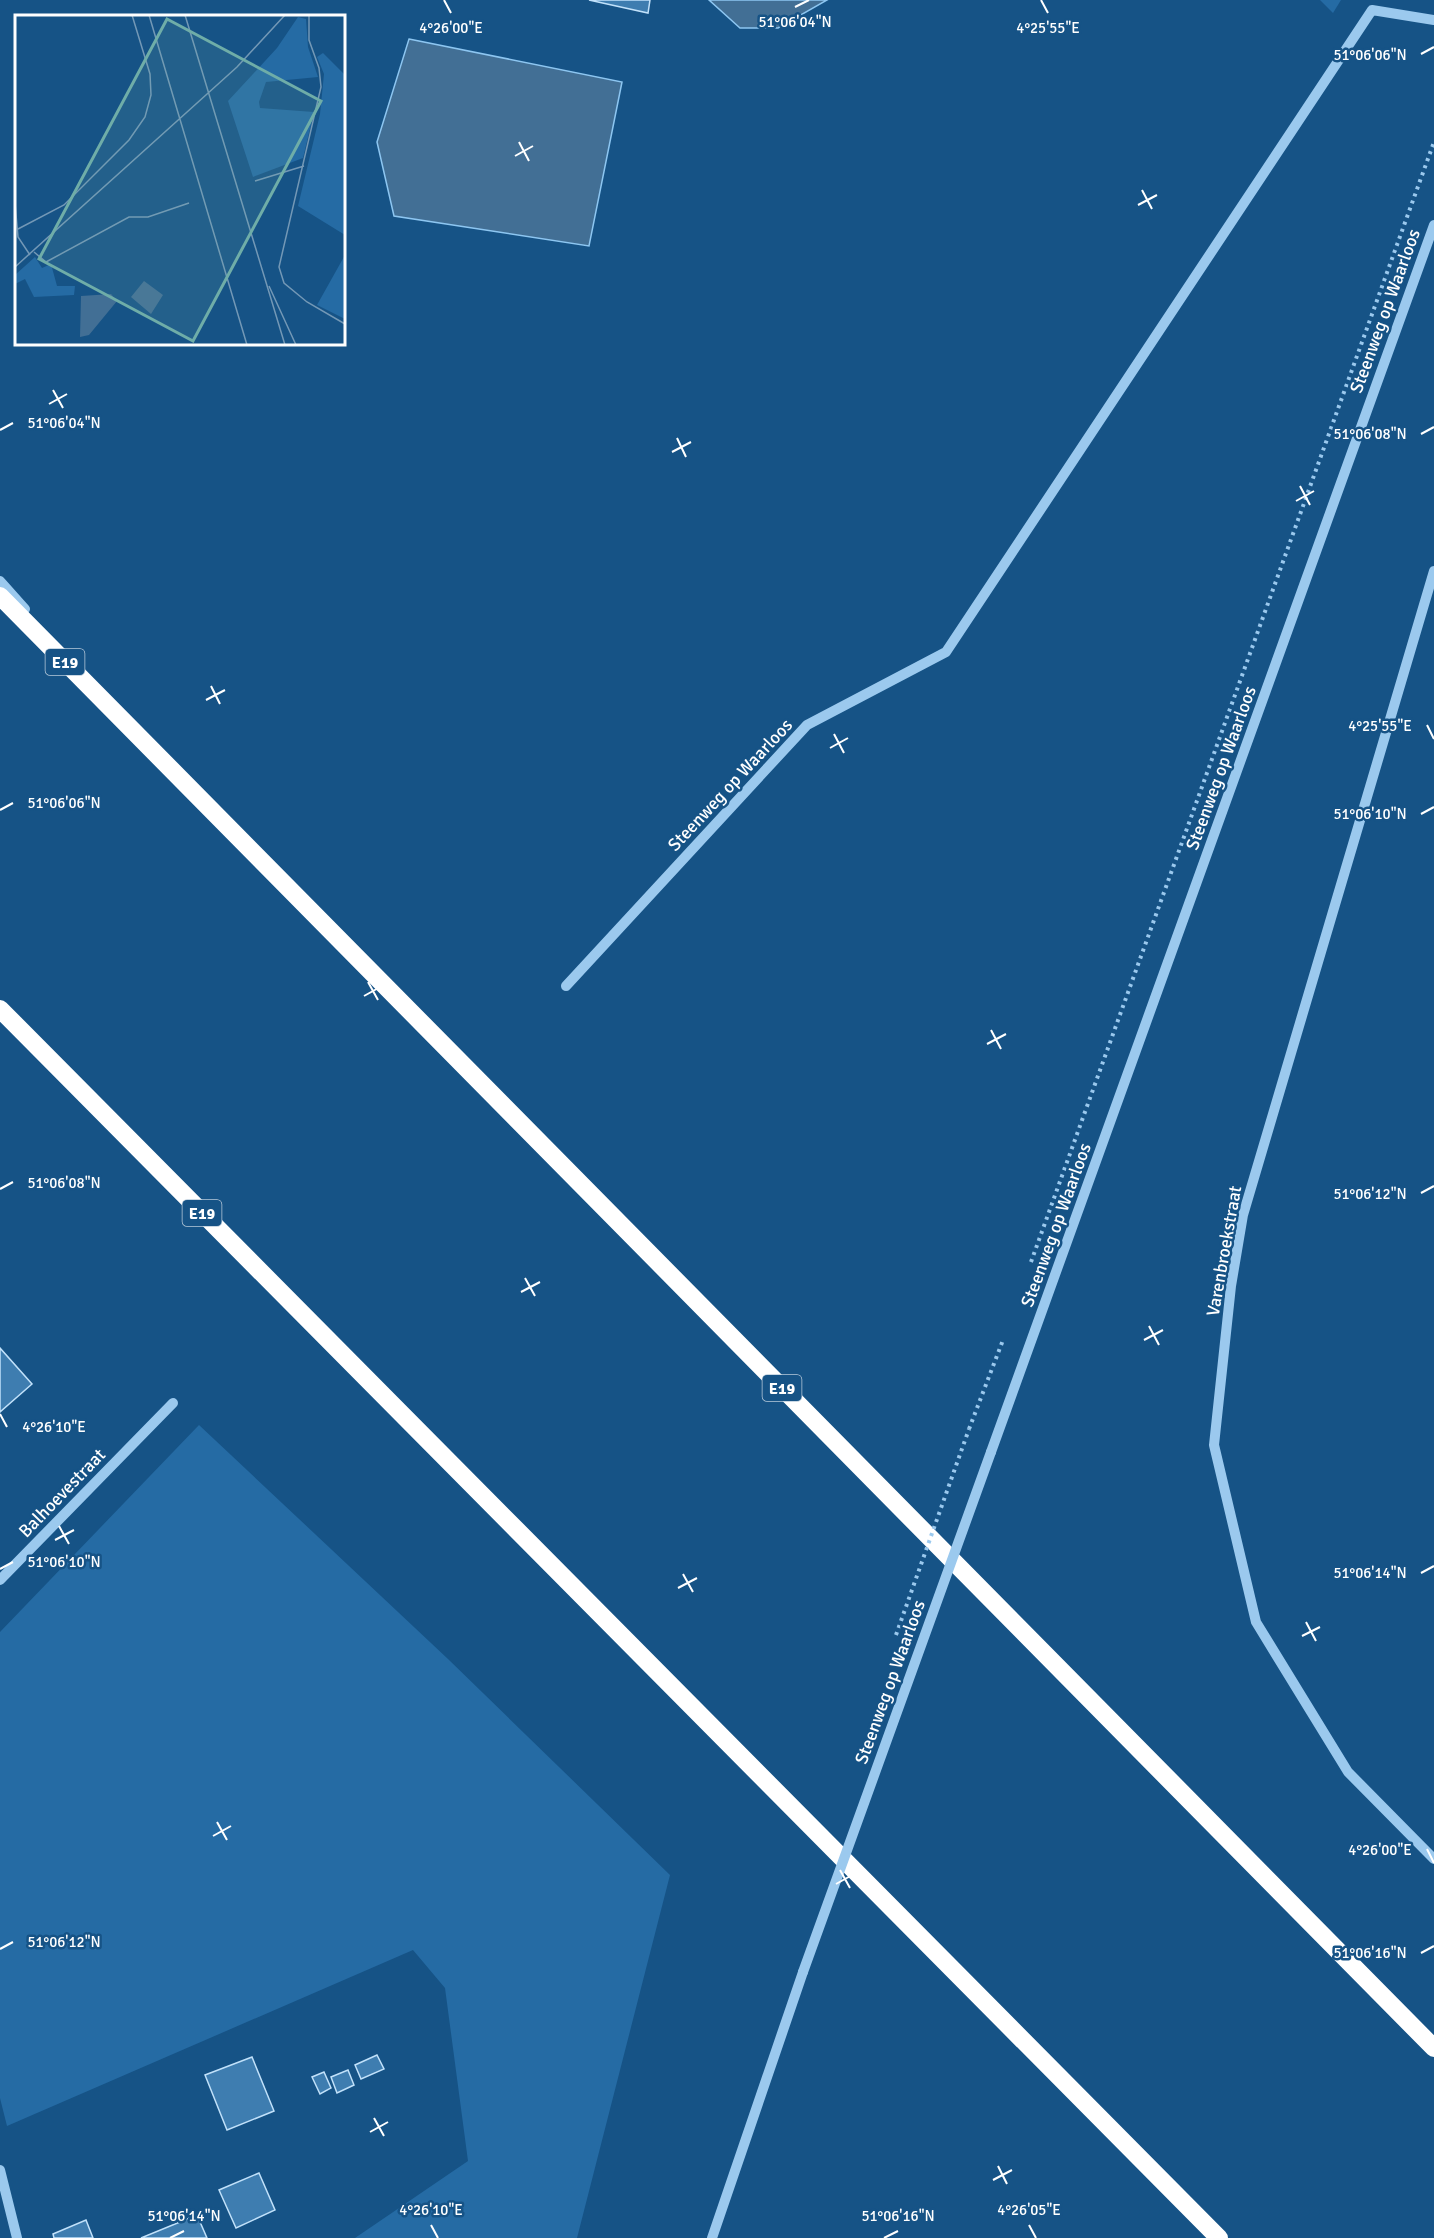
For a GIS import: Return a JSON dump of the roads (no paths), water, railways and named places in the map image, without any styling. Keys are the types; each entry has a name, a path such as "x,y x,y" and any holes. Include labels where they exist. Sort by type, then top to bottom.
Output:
{"highway":[{"name":"E19","path":"0,596 1434,2048"},
{"name":"E19","path":"0,1009 1219,2238"}],"street":[{"name":"Steenweg op Waarloos","path":"566,986 807,726 946,652 1372,10 1434,20"},
{"name":"Steenweg op Waarloos","path":"712,2238 803,1972 1434,225"},
{"name":"Varenbroekstraat","path":"1434,571 1244,1215 1232,1286 1214,1445 1257,1622 1348,1772 1434,1859"},
{"path":"0,581 131,728"},
{"name":"Balhoevestraat","path":"0,1580 173,1403"},
{"path":"0,2170 17,2238"}]}
